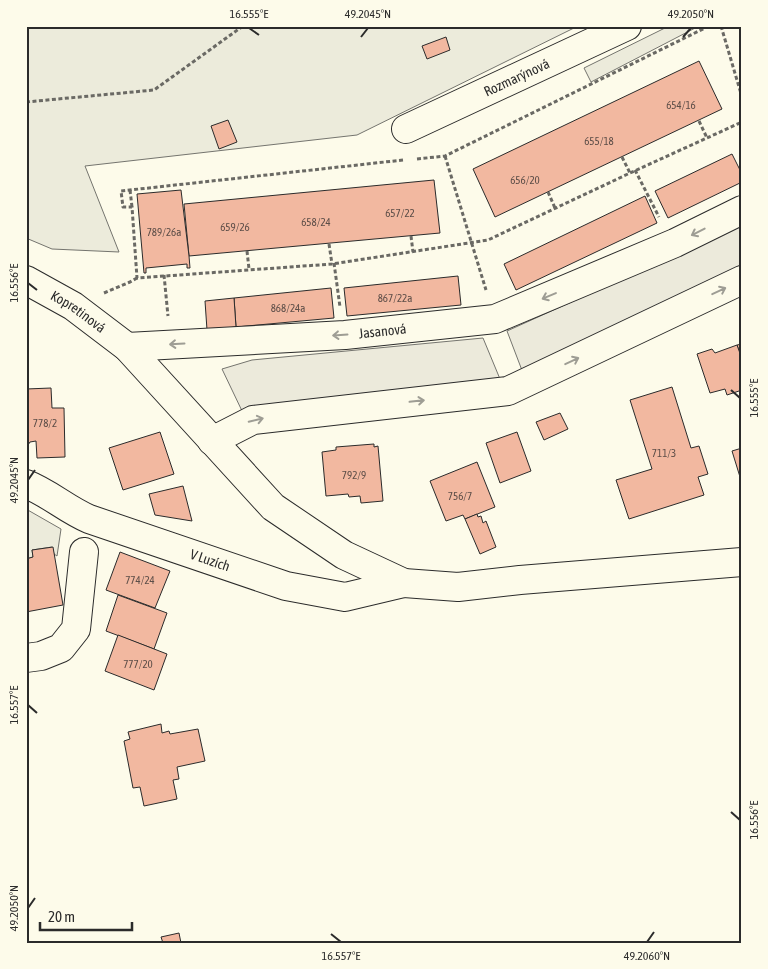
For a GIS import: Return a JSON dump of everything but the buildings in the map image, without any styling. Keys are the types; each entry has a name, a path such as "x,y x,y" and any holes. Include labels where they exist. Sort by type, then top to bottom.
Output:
{"street":[{"name":"Rozmarýnová","path":"406,129 627,26"},
{"name":"Jasanová","path":"127,347 345,335 495,319 675,243 742,210"},
{"name":"Kopretinová","path":"26,280 74,306 127,347"},
{"path":"212,442 253,420 508,391 742,280"},
{"path":"127,347 273,507 344,555 404,583 458,587 742,562"},
{"name":"V Luzích","path":"26,484 40,490 73,512 89,519 286,586 345,597 404,583"},
{"path":"26,658 41,656 61,648 76,629 84,552"}],"path":[{"path":"26,102 154,90 243,26"},
{"path":"415,159 445,156 709,26"},
{"path":"721,26 742,97"},
{"path":"699,120 707,138"},
{"path":"130,190 137,278 333,263 488,240 742,122"},
{"path":"445,156 495,319"},
{"path":"622,157 630,173"},
{"path":"132,207 123,207 121,191 405,160"},
{"path":"636,170 662,222"},
{"path":"548,192 555,208"},
{"path":"411,236 414,252"},
{"path":"329,244 338,296"},
{"path":"247,251 249,269"},
{"path":"164,275 171,345"}],"shaded area":[{"path":"26,26 578,26 357,135 85,166 119,252 52,249 26,238"},
{"path":"669,26 699,26 591,82 584,68"},
{"path":"742,225 742,273 523,373 507,331"},
{"path":"483,338 500,379 243,413 222,369 252,360"},
{"path":"26,509 61,529 57,556 54,554 52,547 32,550 33,557 26,559"}]}
